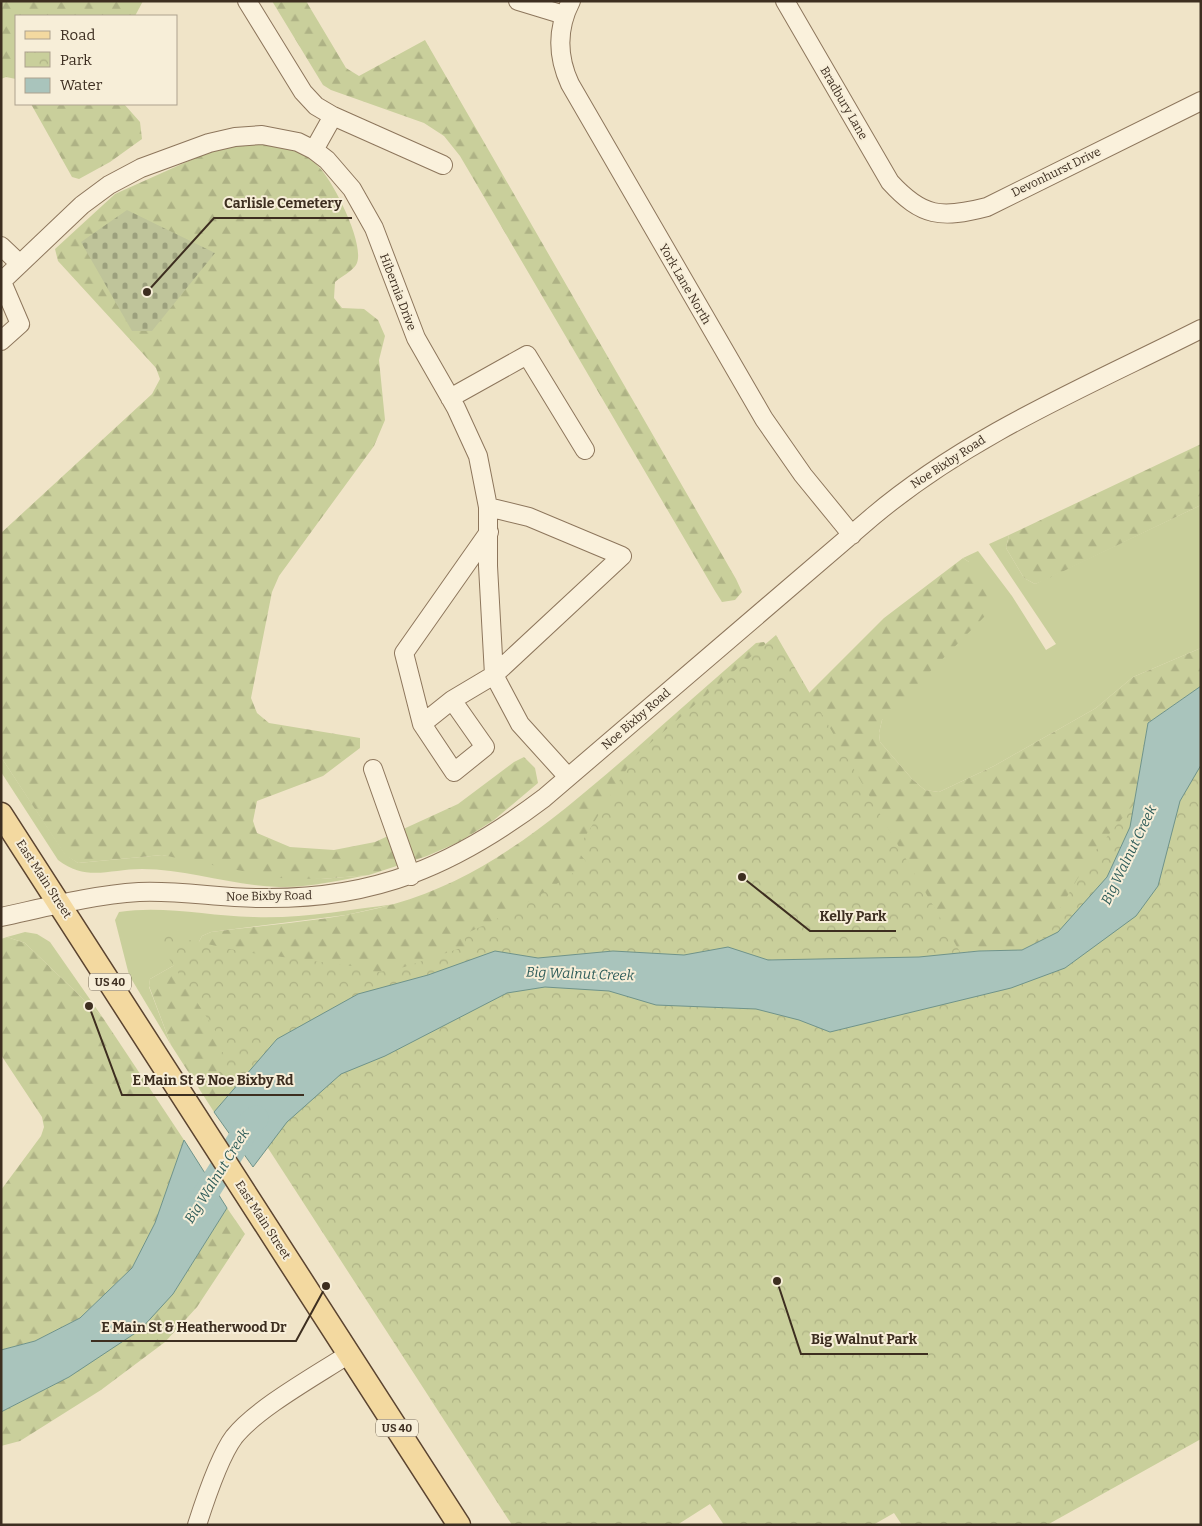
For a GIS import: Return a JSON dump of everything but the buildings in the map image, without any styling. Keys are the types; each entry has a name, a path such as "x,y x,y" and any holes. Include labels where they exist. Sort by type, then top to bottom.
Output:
{"main road":[{"name":"East Main Street","path":"1,814 459,1525"}],"street":[{"path":"248,1 303,92 316,106 333,116 443,165"},
{"path":"518,1 567,8"},
{"name":"Bradbury Lane","path":"785,1 890,182 908,201"},
{"name":"York Lane North","path":"567,8 560,50 564,72 570,84 764,419 803,475 852,535"},
{"name":"Devonhurst Drive","path":"908,201 930,213 959,215 986,207 1201,101"},
{"path":"314,150 333,116"},
{"name":"Hibernia Drive","path":"2,282 82,205 109,185 141,168 209,143 235,137 278,136 314,150 327,160 352,189 374,228 416,338 450,398 478,456 488,507 488,566 494,675 520,724 568,777"},
{"path":"1,246 20,264"},
{"path":"1,341 20,324 2,282"},
{"name":"Noe Bixby Road","path":"1,917 84,898 140,892 225,897 299,898 364,888 411,876 487,838 537,803 918,480 962,451 1008,426 1201,329"},
{"path":"450,398 527,355 585,450"},
{"path":"422,724 452,700 494,675 622,556 529,517 488,507"},
{"path":"452,700 485,748 454,772 422,724 404,653 489,532"},
{"path":"373,769 411,876"},
{"path":"197,1525 206,1498 234,1437 253,1417 349,1354"}],"green space":[{"path":"1,1 143,1 136,15 15,15 15,79 6,77 1,79"},
{"path":"272,1 306,1 346,68 359,76 425,40 736,579 742,592 735,600 722,602 715,591 460,156 444,136 424,123 331,90 323,85"},
{"path":"32,105 125,105 140,122 142,139 110,162 79,179 72,177"},
{"path":"260,140 292,149 313,161 325,174 347,214 357,244 358,256 356,265 335,282 334,298 342,308 364,309 378,320 385,336 379,360 385,420 374,446 279,576 272,592 251,698 257,713 269,723 360,738 360,748 323,776 257,801 253,821 257,833 290,847 334,850 375,842 458,804 514,762 524,757 535,768 538,783 494,820 459,842 427,856 369,875 321,879 278,878 162,855 78,863 65,855 1,757 1,533 152,394 160,379 156,368 58,261 55,249 115,194 204,154"},
{"path":"127,210 215,253 152,331 132,331 81,242"},
{"path":"1201,444 1201,505 1043,581 1035,584 1024,578 1006,548 1009,535"},
{"path":"1201,505 1201,648 1133,677 1096,708 994,766 939,792 925,790 913,780 880,742 879,733 882,720 969,562 963,558 978,551 1012,596 1046,650 1056,644 989,544 1009,535 1006,548 1024,578 1035,584"},
{"path":"963,558 969,562 992,599 988,613 882,720 879,733 880,742 913,780 925,790 939,792 994,766 1096,708 1133,677 1201,648 1201,686 1148,723 1130,827 1058,932 1022,950 979,951 919,957 277,1039 214,1112 171,1045 149,986 150,979 192,955 202,936 211,932 326,918 371,910 428,893 460,878 520,842 577,799 756,643 764,642 802,691 809,693 884,618"},
{"path":"776,635 967,964 1032,956 1091,856 1178,751 1201,735 1201,1439 1047,1525 902,1525 894,1513 873,1525 724,1525 710,1504 677,1525 512,1525 211,1060 227,1049 152,932 244,952 359,967 361,975 401,968 467,946 463,935 527,902 587,863 577,850 634,757"},
{"path":"1,757 65,854 78,863 162,855 321,879 369,875 313,885 279,887 245,884 193,874 159,870 142,869 98,873 79,871 58,860 1,772"},
{"path":"395,904 346,915 211,932 202,936 192,955 150,979 149,987 171,1045 129,975 115,920 119,912 136,910 169,910 236,916 288,917"},
{"path":"25,932 37,934 50,942 103,1018 25,943 7,937"},
{"path":"7,937 25,943 103,1018 184,1140 155,1223 132,1268 80,1318 35,1341 1,1350 1,1190 41,1136 44,1127 42,1117 1,1055 1,939"},
{"path":"227,1208 245,1234 197,1307 165,1342 101,1390 20,1441 1,1446 1,1412 69,1377 173,1294"}],"water":[{"path":"1201,686 1201,765 1180,801 1158,886 1136,916 1065,968 1011,988 830,1032 799,1020 756,1009 656,1005 609,991 545,987 507,993 385,1056 341,1074 287,1122 253,1167 214,1112 277,1039 358,994 428,975 495,951 538,958 613,951 684,955 728,947 768,960 919,957 979,951 1022,950 1058,932 1107,877 1130,827 1148,723"},
{"path":"184,1140 227,1208 173,1294 140,1330 69,1377 1,1412 1,1350 35,1341 80,1318 132,1268 155,1223"}],"waterway":[{"name":"Big Walnut Creek","path":"193,1214 251,1122 256,1118"}],"place":[{"name":"Carlisle Cemetery","path":"147,292"},
{"name":"Kelly Park","path":"742,877"},
{"name":"E Main St & Noe Bixby Rd","path":"89,1006"},
{"name":"Big Walnut Park","path":"777,1281"},
{"name":"E Main St & Heatherwood Dr","path":"326,1286"}]}
